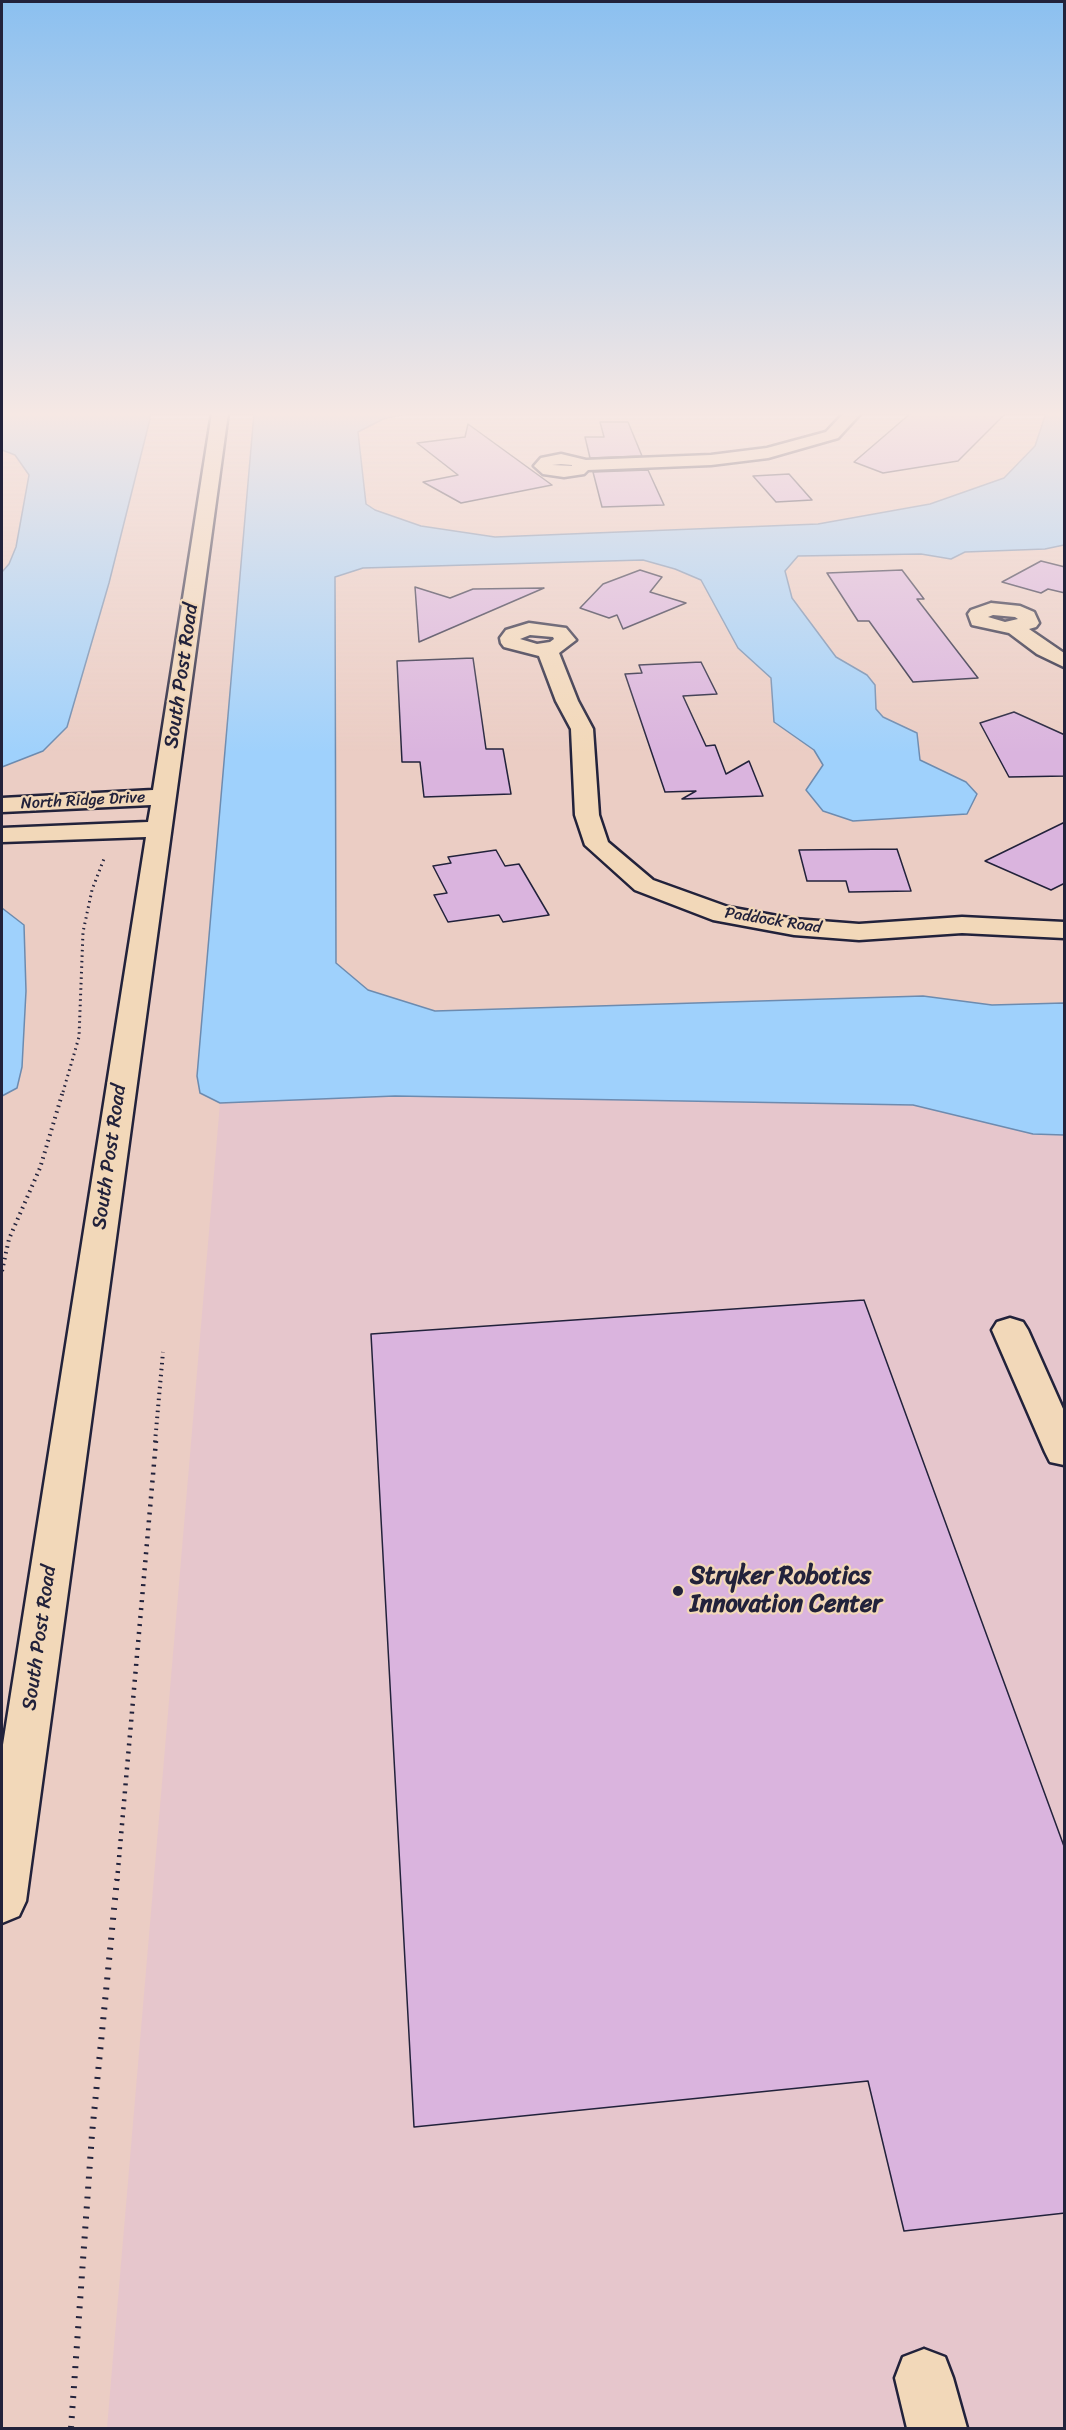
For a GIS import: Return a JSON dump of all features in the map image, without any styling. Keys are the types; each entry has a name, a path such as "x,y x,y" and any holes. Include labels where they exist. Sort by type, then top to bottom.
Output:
{"street":[{"name":"South Post Road","path":"2,1901 203,526"},
{"path":"1015,628 1044,650 1065,661"},
{"name":"Paddock Road","path":"547,650 567,701 582,729 587,815 597,845 644,885 722,914 794,927 859,932 962,925 1065,930"},
{"name":"North Ridge Drive","path":"2,805 164,797"},
{"name":"North Ridge Drive","path":"2,835 159,829"},
{"path":"1010,1330 1065,1452"}],"path":[{"path":"2,1270 9,1239 40,1168 79,1037 83,932 92,890 112,831"},
{"path":"71,2428 92,2134 128,1770 163,1352"}],"shaded area":[{"path":"395,1096 913,1105 1033,1134 1064,1135 1064,2428 107,2428 220,1103"}],"water":[{"path":"20,526 123,526 67,727 43,751 2,767 2,572 9,564 16,547"},
{"path":"244,526 424,526 495,537 758,526 1064,526 1064,545 1045,549 965,552 951,559 921,554 798,556 785,571 792,598 836,657 867,675 875,685 876,709 883,717 917,733 920,760 966,782 977,794 967,814 853,821 823,811 806,790 823,765 814,750 774,722 771,678 738,648 701,580 675,569 643,560 363,568 335,577 336,963 368,990 435,1011 923,996 992,1005 1064,1003 1064,1135 1033,1134 913,1105 395,1096 220,1103 200,1093 197,1076"},
{"path":"2,908 24,925 26,991 22,1067 17,1088 2,1096"}],"building":[{"path":"1041,561 1065,567 1065,593 1048,589 1041,593 1002,582"},
{"path":"640,570 662,577 650,592 686,603 623,629 617,615 609,618 580,608 603,584"},
{"path":"902,570 924,599 917,599 978,678 913,682 869,621 858,621 827,573"},
{"path":"415,587 450,598 473,589 544,588 419,642"},
{"path":"473,658 486,749 503,749 511,794 424,797 420,762 402,762 397,661"},
{"path":"701,662 717,694 683,696 706,746 715,745 726,774 749,761 763,796 682,799 696,791 665,792 625,674 642,673 639,665"},
{"path":"1014,712 1065,735 1065,776 1009,777 980,723"},
{"path":"1065,822 1065,883 1051,890 985,861"},
{"path":"897,849 911,891 849,892 846,881 807,881 799,850"},
{"path":"496,850 505,866 519,864 549,915 503,922 499,915 448,922 434,895 447,893 433,866 451,863 448,857"},
{"name":"Stryker Robotics Innovation Center","path":"864,1300 1065,1849 1065,2213 904,2231 868,2081 414,2127 371,1334"}],"place":[{"name":"Stryker Robotics Innovation Center","path":"678,1591"}]}
